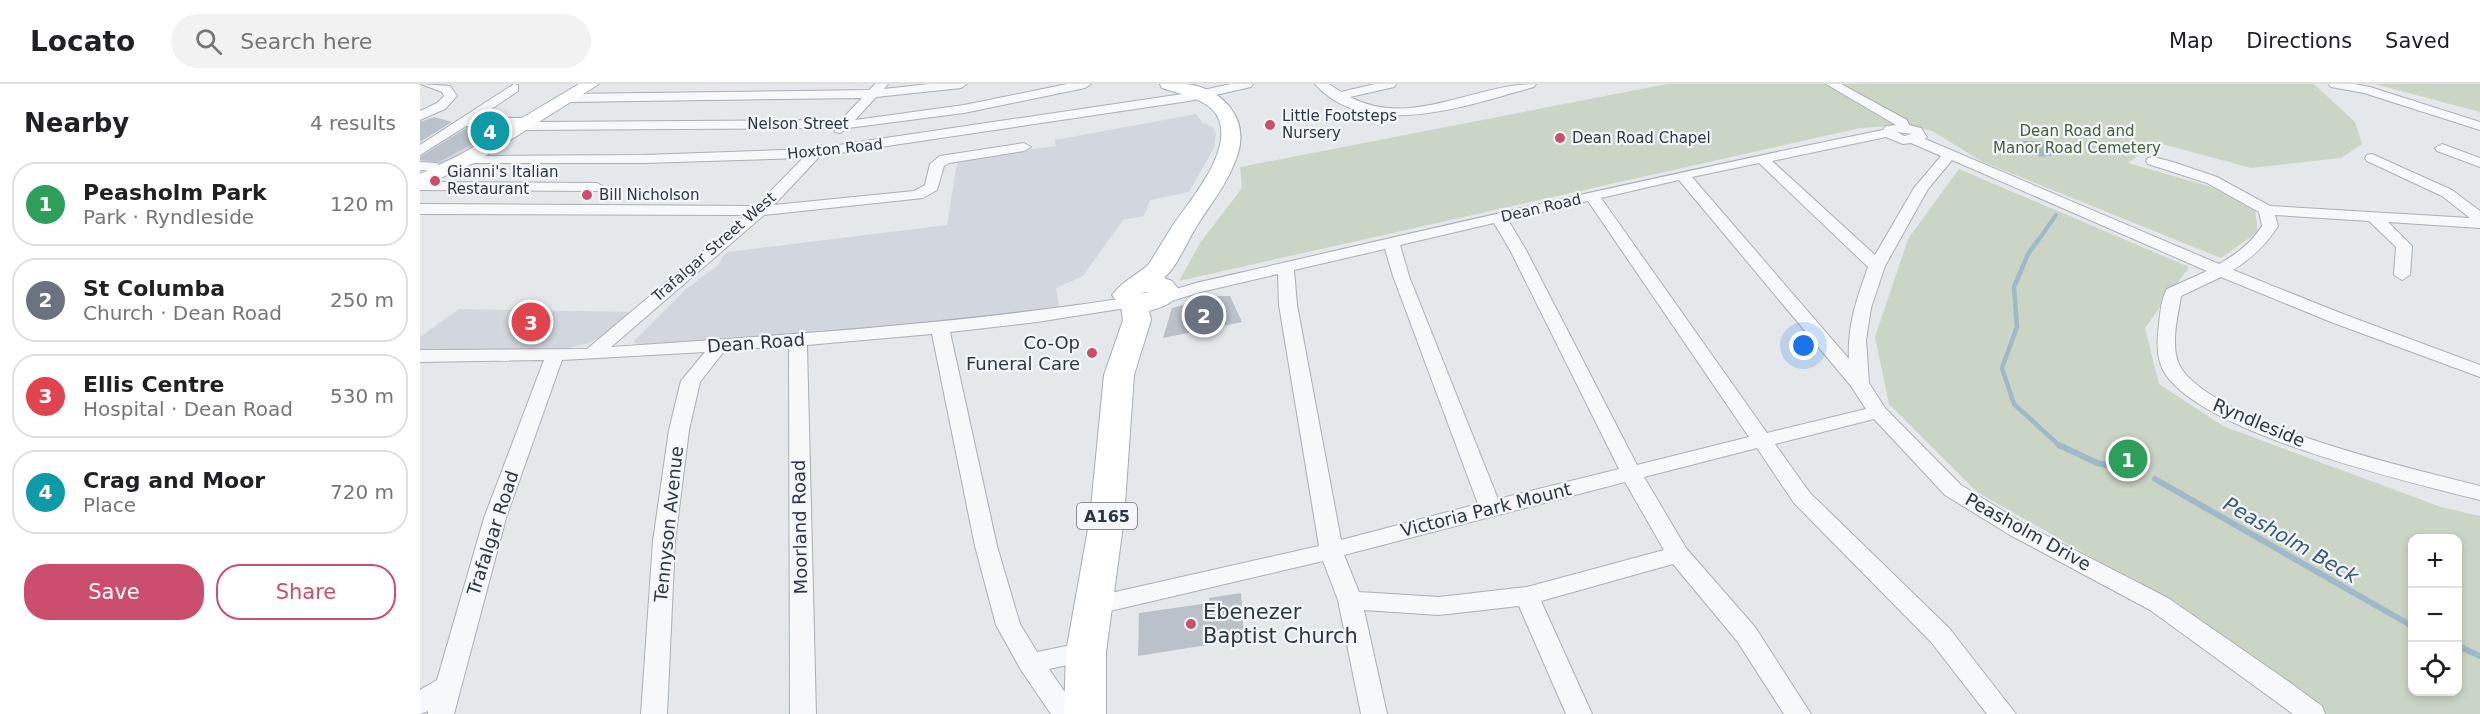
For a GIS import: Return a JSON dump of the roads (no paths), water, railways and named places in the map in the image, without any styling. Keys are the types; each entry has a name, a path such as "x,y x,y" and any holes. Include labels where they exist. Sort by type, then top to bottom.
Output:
{"main road":[{"path":"420,181 467,159 591,84"},
{"name":"A165","path":"1152,84 1194,95"},
{"name":"A165","path":"1085,714 1086,652 1107,518 1119,375 1146,294 1188,220 1218,174 1229,150 1231,128 1226,114 1213,102 1168,84"}],"street":[{"path":"420,86 426,84 446,89 451,96 441,106 420,116"},
{"path":"568,98 878,89 961,84"},
{"name":"Hoxton Road","path":"467,159 679,158 815,153 1194,95 1247,84"},
{"path":"1321,84 1339,96 1370,109 1408,112 1530,84"},
{"path":"1339,96 1390,84"},
{"path":"1832,84 1902,123 1904,128 1920,134 1916,140"},
{"path":"2335,84 2366,90 2480,126"},
{"name":"Nelson Street","path":"466,122 845,124 957,110 1076,85"},
{"path":"420,151 514,88"},
{"name":"Trafalgar Street West","path":"592,354 760,211 878,89"},
{"name":"Dean Road","path":"420,356 592,354 798,340 940,328 1090,309 1146,294 1196,288 1286,269 1391,242 1592,196 1904,128"},
{"path":"1887,133 1897,139 1916,140 1950,154 2219,271 2389,339 2480,371"},
{"path":"420,209 760,211 918,195 932,187 937,164 945,159 1024,147"},
{"path":"2442,148 2480,163"},
{"path":"1859,383 1857,340 1862,308 1877,266 1921,188 1950,154"},
{"path":"1761,158 1877,266"},
{"path":"2372,158 2447,193 2480,220"},
{"path":"2153,161 2201,174 2224,184 2266,210 2374,217 2480,220"},
{"path":"420,166 436,167"},
{"name":"Peasholm Drive","path":"1682,176 1859,383 1878,412 1953,490 2018,530 2159,604 2312,714"},
{"path":"420,186 597,187"},
{"path":"1592,196 1802,498 1940,635 2003,714"},
{"path":"2219,271 2257,246 2270,226 2266,210"},
{"path":"2374,217 2404,246 2402,275"},
{"path":"1498,218 1518,250 1631,473 1678,554 1746,634 1797,714"},
{"path":"1391,242 1401,276 1491,508"},
{"path":"1286,269 1288,305 1331,551 1350,600 1374,714"},
{"name":"Ryndleside","path":"2219,271 2173,293 2167,347 2172,368 2182,383 2206,401 2287,438 2416,477 2480,493"},
{"path":"940,328 986,546 1008,625 1030,663 1063,710 1085,714"},
{"name":"Moorland Road","path":"798,340 803,714"},
{"name":"Tennyson Avenue","path":"654,714 664,541 679,430 691,381 720,345"},
{"name":"Trafalgar Road","path":"441,714 495,518 555,355"},
{"name":"Victoria Park Mount","path":"1093,606 1331,551 1491,508 1878,412"},
{"path":"1350,600 1439,606 1527,596 1678,554"},
{"path":"1527,596 1579,714"},
{"path":"1030,663 1086,652"},
{"path":"420,703 447,687"}],"water":[{"path":"2023,141 2038,141 2059,152 2039,156 2020,145"}],"waterway":[{"name":"Peasholm Beck","path":"2037,242 2056,215"},
{"name":"Peasholm Beck","path":"2038,240 2028,254 2014,287 2017,327 2002,368 2014,404 2061,447"},
{"name":"Peasholm Beck","path":"2059,445 2097,463 2126,470"},
{"name":"Peasholm Beck","path":"2155,479 2408,624"},
{"name":"Peasholm Beck","path":"2462,648 2480,656"}],"place":[{"name":"Little Footsteps Nursery","path":"1270,125"},
{"name":"Crag and Moor","path":"490,131"},
{"name":"Dean Road Chapel","path":"1560,138"},
{"name":"Gianni's Italian Restaurant","path":"435,181"},
{"name":"Bill Nicholson","path":"587,195"},
{"name":"St Columba","path":"1204,315"},
{"name":"Ellis Centre","path":"531,322"},
{"name":"Co-Op Funeral Care","path":"1092,353"},
{"name":"Peasholm Park","path":"2128,459"},
{"name":"Ebenezer Baptist Church","path":"1191,624"}],"park label":[{"name":"Dean Road and Manor Road Cemetery","path":"2077,140"}]}
